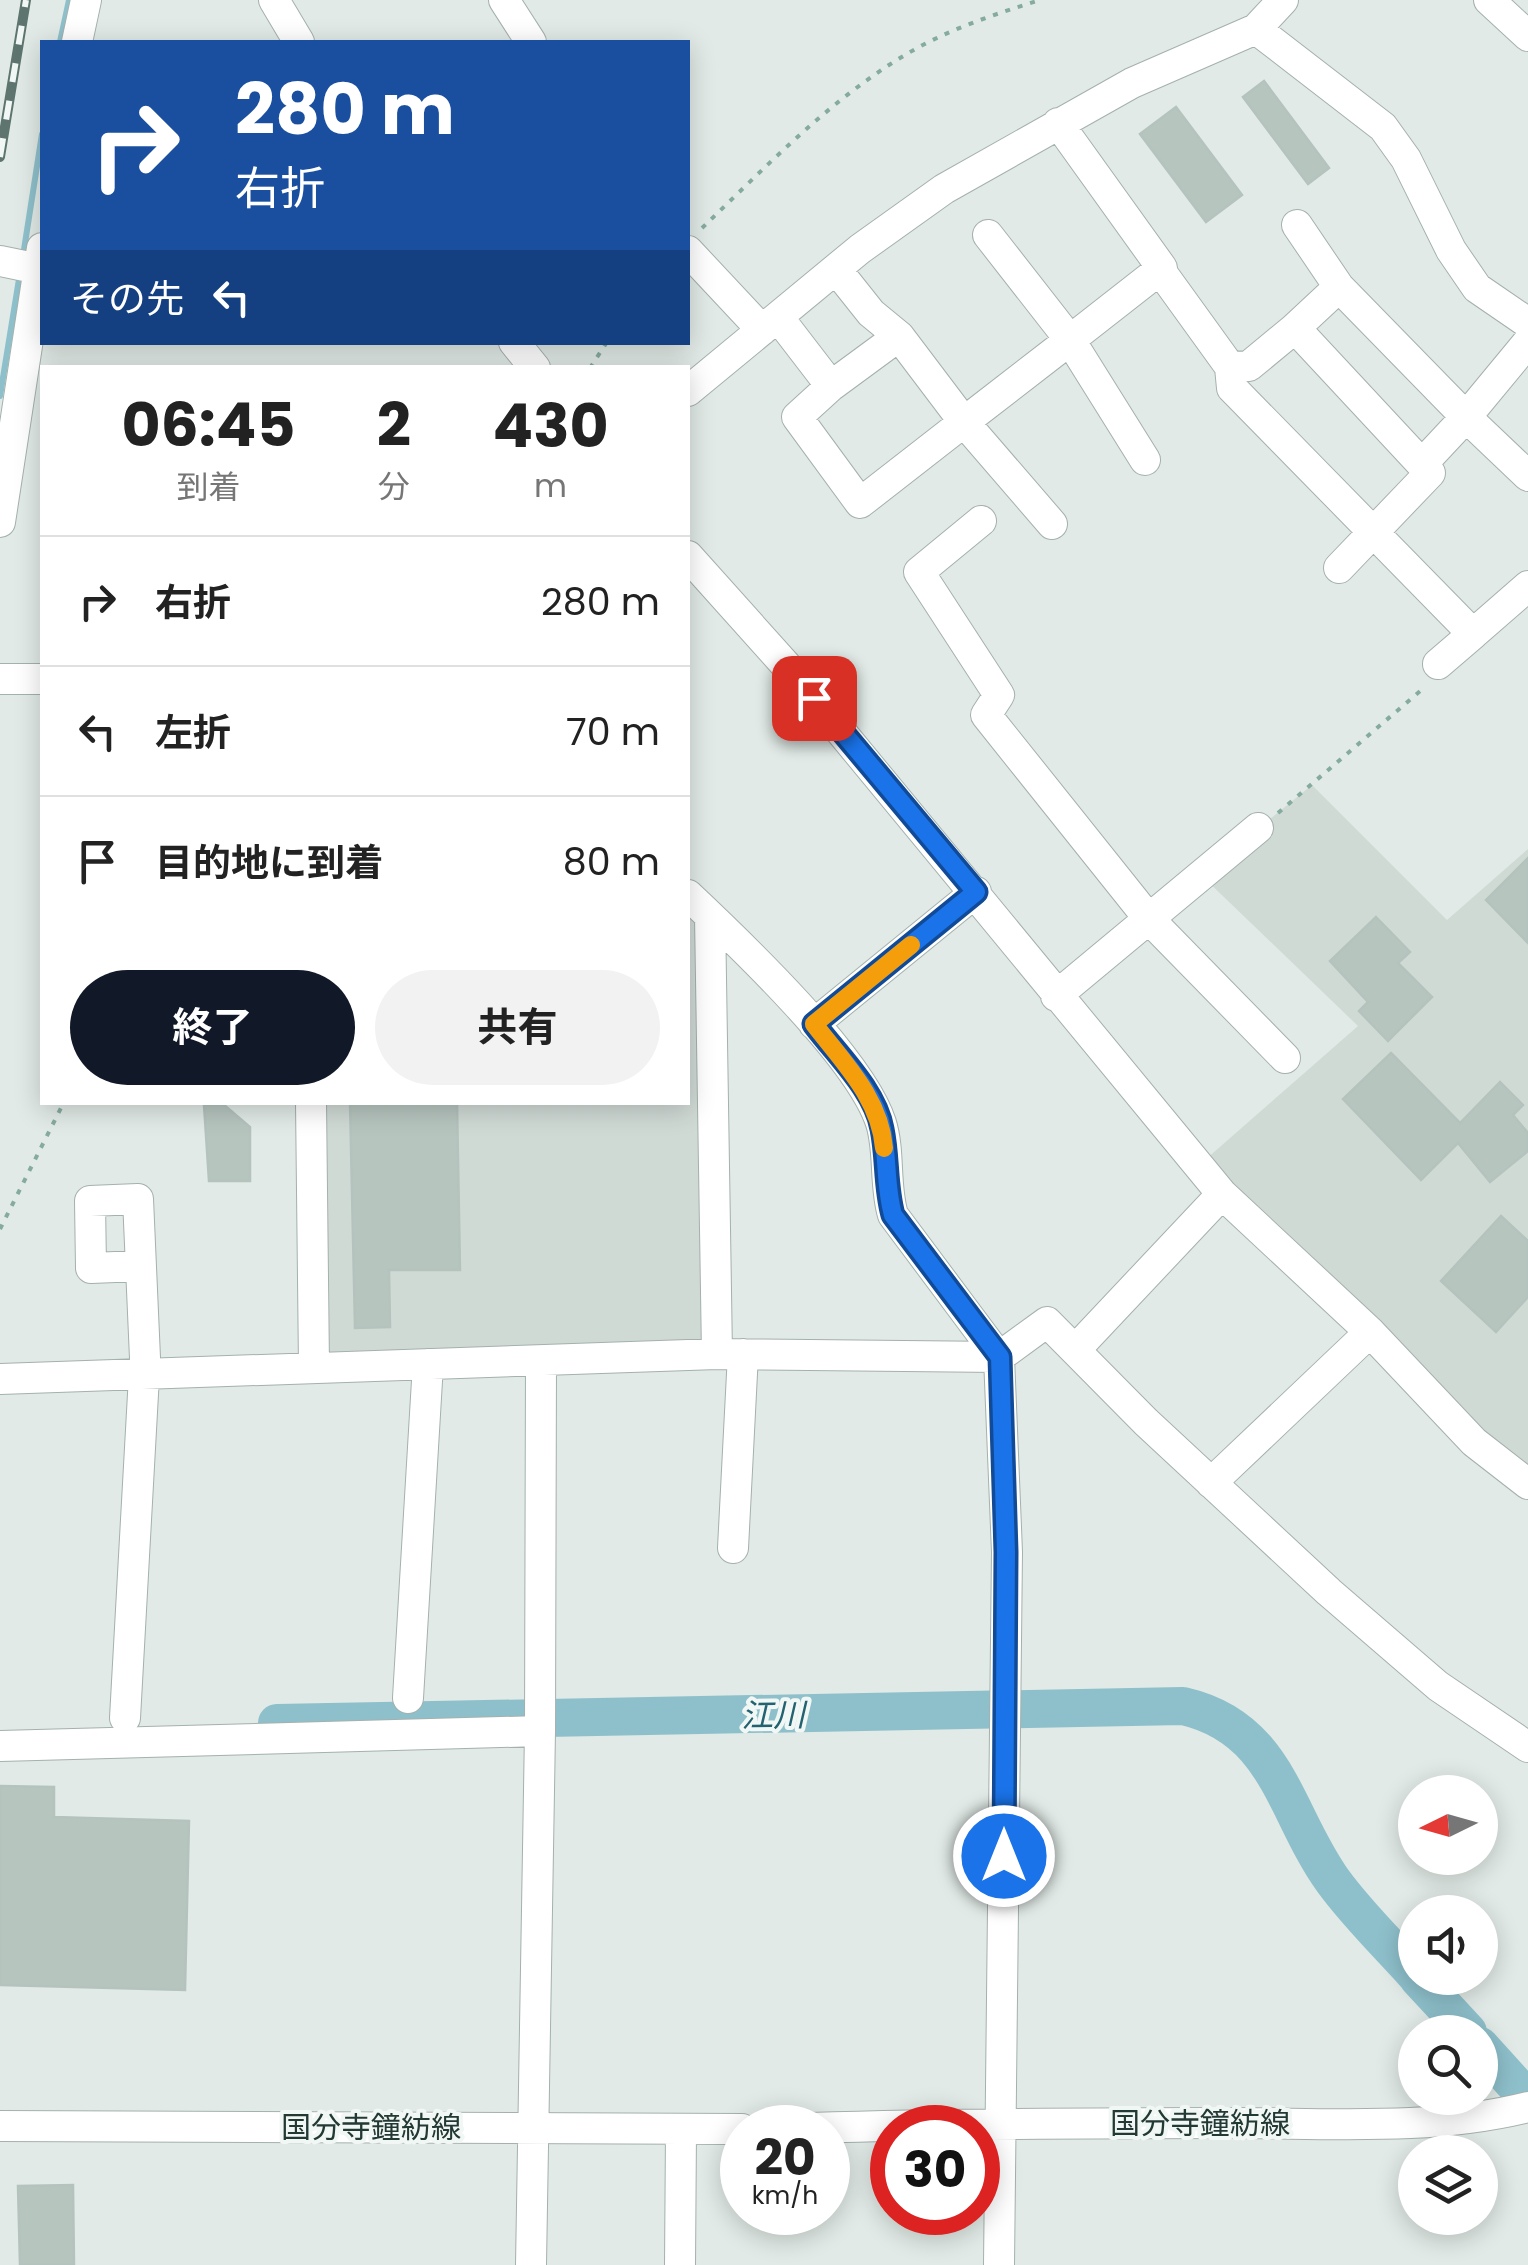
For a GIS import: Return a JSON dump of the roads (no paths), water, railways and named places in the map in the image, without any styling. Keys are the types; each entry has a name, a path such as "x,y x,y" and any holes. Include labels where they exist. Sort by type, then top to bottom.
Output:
{"street":[{"path":"78,40 86,0"},
{"path":"274,0 298,40"},
{"path":"504,0 530,40"},
{"path":"690,389 836,268 944,189 1132,83 1256,30 1283,0"},
{"path":"1490,0 1528,36"},
{"path":"1256,30 1383,127 1406,159 1451,250 1477,288 1528,323"},
{"path":"1058,123 1230,366 1232,388 1473,634"},
{"path":"1297,225 1339,287 1528,476"},
{"path":"988,235 1070,340 1144,460"},
{"path":"694,240 831,386"},
{"path":"0,261 40,258"},
{"path":"0,522 40,264"},
{"path":"836,268 870,313 900,336 964,422 1052,524"},
{"path":"900,336 796,416 860,504 1160,270"},
{"path":"1230,366 1249,366 1339,287"},
{"path":"1295,328 1430,472 1340,568"},
{"path":"1422,464 1528,342"},
{"path":"516,345 533,365"},
{"path":"981,521 919,572 999,694 986,715 1149,919 1285,1058"},
{"path":"690,558 791,670 1222,1194 1370,1332 1474,1442 1528,1484"},
{"path":"1432,674 1528,586"},
{"path":"0,679 40,679"},
{"path":"1056,996 1258,828"},
{"path":"814,1024 976,892"},
{"path":"690,898 814,1024 870,1097 882,1126 887,1195 893,1215 1000,1357 1006,1552 999,2265"},
{"path":"710,916 730,1354 733,1548"},
{"path":"311,1105 314,1367"},
{"path":"1076,1349 1222,1194"},
{"path":"125,1718 142,1376 140,1266"},
{"path":"0,1379 730,1354 1000,1357 1047,1322 1210,1483 1438,1686 1528,1747"},
{"path":"1210,1483 1370,1332"},
{"path":"531,2265 540,1731 541,1362"},
{"path":"408,1698 428,1364"},
{"path":"0,1746 540,1731"},
{"name":"国分寺鐘紡線","path":"850,2127 1392,2123 1482,2118 1528,2107"},
{"name":"国分寺鐘紡線","path":"0,2126 720,2130"},
{"path":"680,2265 681,2131"}],"waterway":[{"path":"60,40 69,0"},
{"path":"23,256 40,147"},
{"path":"0,396 20,273"},
{"name":"江川","path":"277,1723 1183,1706 1215,1717 1240,1733 1260,1753 1333,1881 1398,1956"},
{"name":"江川","path":"1434,1995 1452,2015"},
{"name":"江川","path":"1498,2066 1528,2099"}],"railway":[{"path":"0,157 26,0"}]}
